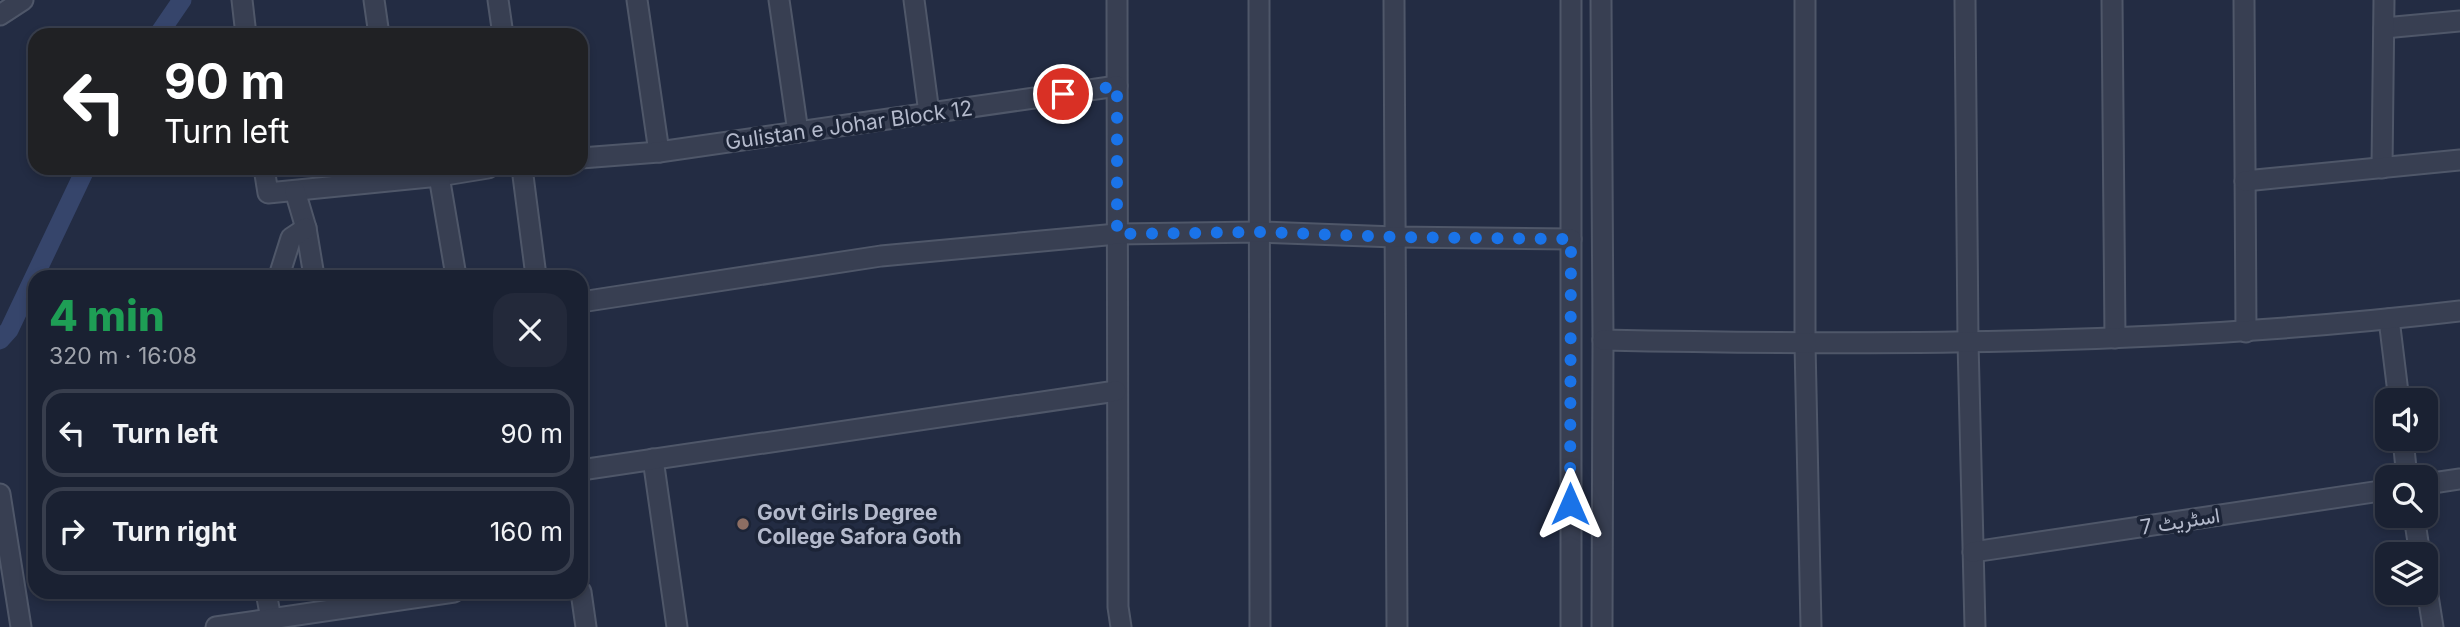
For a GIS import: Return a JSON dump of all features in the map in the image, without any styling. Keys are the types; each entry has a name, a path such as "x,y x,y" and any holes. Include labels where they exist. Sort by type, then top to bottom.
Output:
{"street":[{"path":"0,15 23,0"},
{"path":"242,0 245,28"},
{"path":"374,0 378,28"},
{"path":"498,0 502,28"},
{"path":"637,0 659,152"},
{"path":"779,0 798,132"},
{"path":"914,0 929,113"},
{"path":"1116,0 1116,391 1118,607 1121,627"},
{"path":"1259,0 1260,627"},
{"path":"1394,0 1397,627"},
{"path":"1571,0 1571,627"},
{"path":"1601,0 1602,627"},
{"path":"1805,0 1805,344 1811,627"},
{"path":"1965,0 1968,342 1975,627"},
{"path":"2112,0 2115,338"},
{"path":"2244,0 2246,332"},
{"path":"2382,168 2384,0"},
{"path":"2385,28 2460,21"},
{"name":"Gulistan e Johar Block 12","path":"588,157 659,152 1117,86"},
{"path":"1571,135 1601,134"},
{"path":"2245,181 2460,160"},
{"path":"265,175 268,193 387,175"},
{"path":"425,175 445,175"},
{"path":"523,175 535,270"},
{"path":"439,176 455,270"},
{"path":"295,191 306,228 313,270"},
{"path":"281,270 292,238 306,228"},
{"path":"588,301 881,256 1117,234 1260,232 1571,239"},
{"path":"1603,340 1805,344 2115,338 2246,332 2460,311"},
{"path":"2389,319 2397,388"},
{"path":"588,469 1116,391"},
{"path":"653,459 677,627"},
{"path":"2438,482 2460,479"},
{"name":"اسٹریٹ 7","path":"1973,552 2375,492"},
{"path":"0,494 21,627"},
{"path":"267,599 271,619"},
{"path":"216,627 407,599"},
{"path":"582,599 586,627"},
{"path":"2430,605 2433,627"}],"waterway":[{"path":"163,28 182,0"},
{"path":"38,270 83,175"},
{"path":"0,340 9,330 28,290"}],"place":[{"name":"Govt Girls Degree College Safora Goth","path":"743,524"}],"route":[{"path":"1063,94 1117,86 1117,234 1260,232 1571,239 1570,504"}]}
